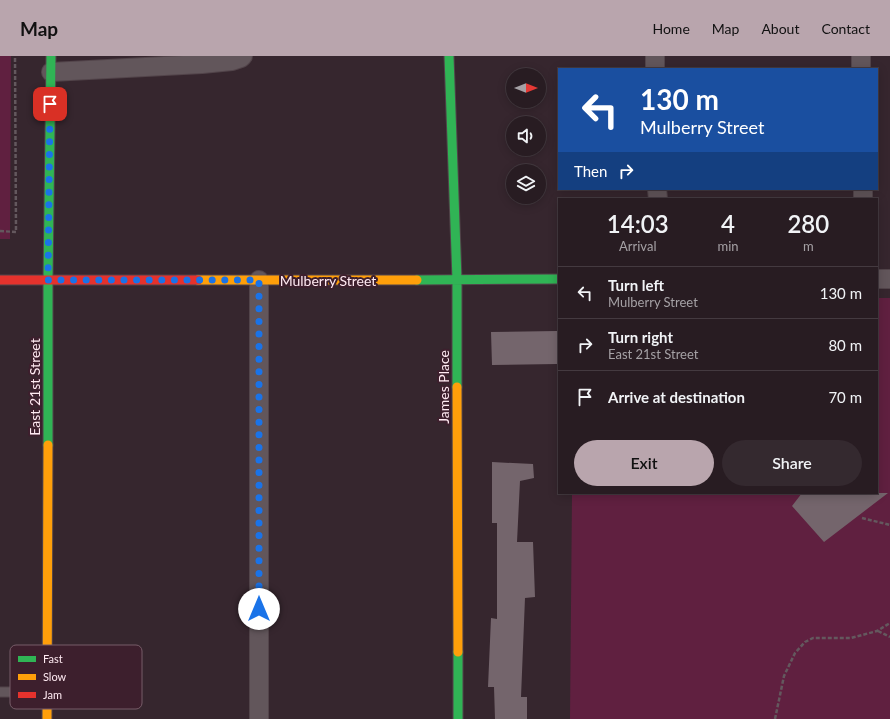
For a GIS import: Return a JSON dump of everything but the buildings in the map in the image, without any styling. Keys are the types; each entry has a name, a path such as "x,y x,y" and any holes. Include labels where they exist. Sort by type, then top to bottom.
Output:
{"street":[{"path":"51,64 202,64 232,60 243,56"},
{"name":"James Place","path":"449,56 457,280 458,719"},
{"path":"655,56 655,68"},
{"path":"861,56 861,68"},
{"name":"East 21st Street","path":"47,645 48,280 51,64"},
{"name":"Mulberry Street","path":"0,280 558,279"},
{"path":"878,279 890,279"},
{"path":"259,280 259,719"}],"path":[{"path":"0,231 16,232 15,56"},
{"path":"862,518 890,525"},
{"path":"775,719 784,676 795,653 805,642 813,638 851,638 877,631 890,623"},
{"path":"877,631 890,637"}],"shaded area":[{"path":"0,56 11,56 10,239 0,239"},
{"path":"878,298 890,298 890,719 570,719 572,494 878,494"}],"traffic: fast":[{"path":"48,445 48,280 51,56"},
{"path":"449,56 457,280 457,387"},
{"path":"417,280 558,279"},
{"path":"458,652 458,719"}],"traffic: slow":[{"path":"198,280 417,280"},
{"path":"457,387 458,652"},
{"path":"47,645 48,445"},
{"path":"47,709 47,719"}],"traffic: jam":[{"path":"0,280 198,280"}],"route":[{"path":"50,104 48,280 259,280 259,609"}]}
